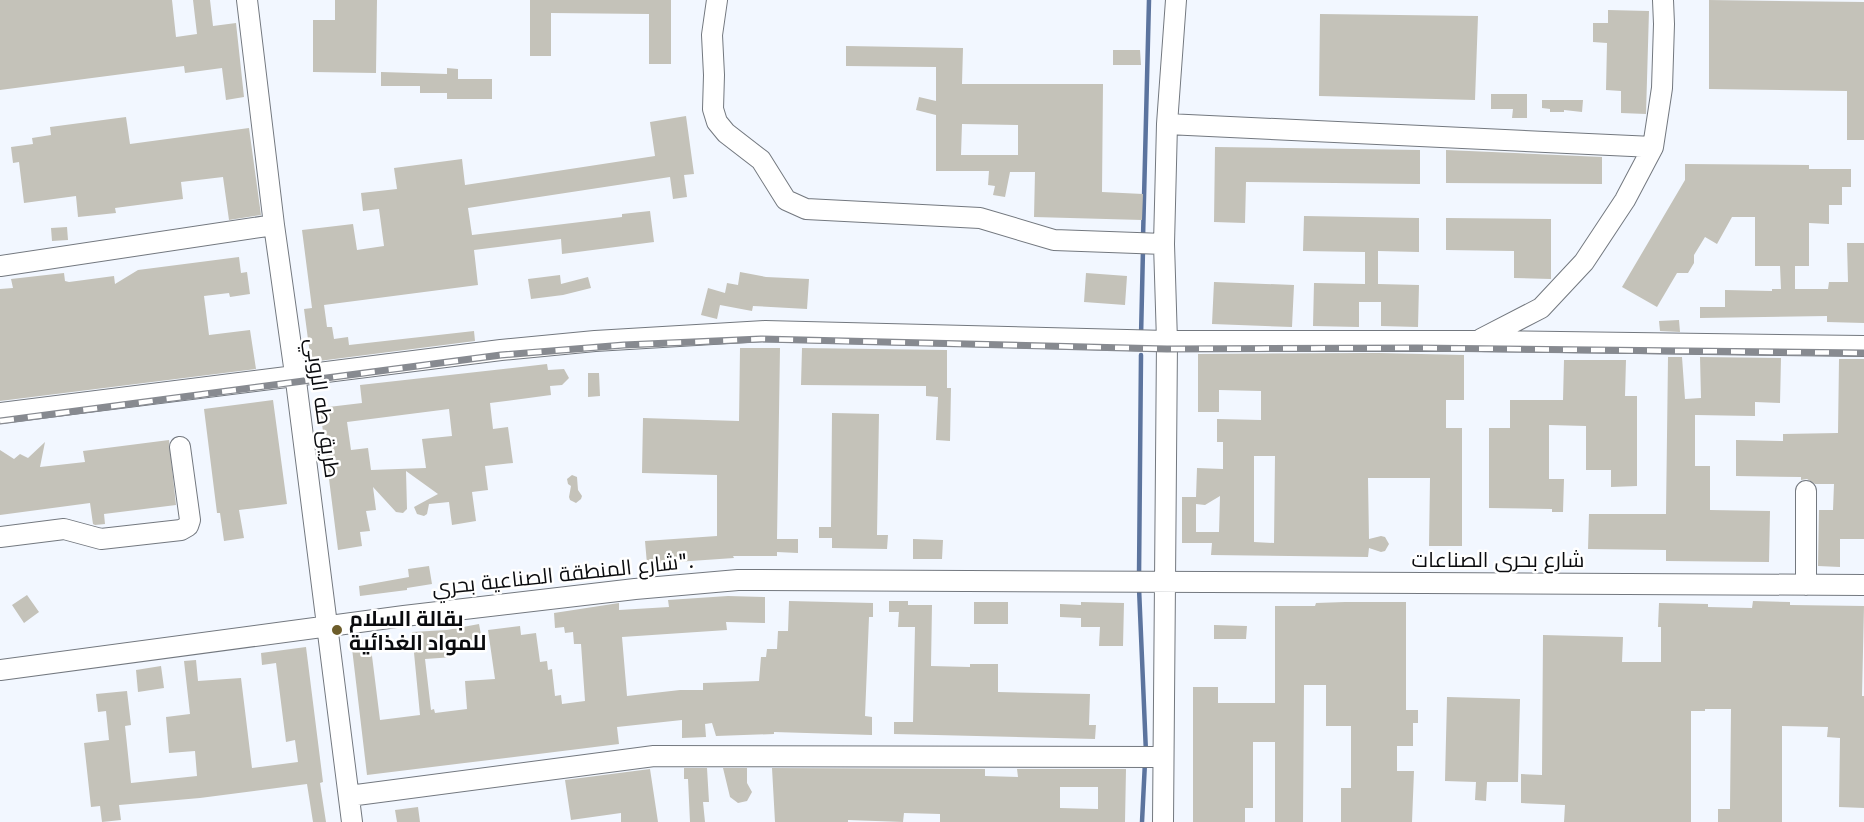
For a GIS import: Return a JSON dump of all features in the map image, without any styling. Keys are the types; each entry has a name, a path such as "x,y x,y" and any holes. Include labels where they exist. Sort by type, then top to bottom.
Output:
{"street":[{"name":"طريق طه الروبي","path":"247,0 352,822"},
{"path":"717,0 712,35 714,75 712,109 717,122 726,133 761,160 786,200 806,209 980,218 1054,240 1150,243"},
{"path":"1163,822 1148,757 1150,243 1167,124 1176,0"},
{"path":"1479,340 1541,308 1584,262 1625,200 1653,147 1662,88 1663,0"},
{"path":"1167,124 1653,147"},
{"path":"0,266 274,225"},
{"path":"0,413 595,340 765,331 1150,341 1479,340 1864,346"},
{"path":"0,537 64,529 101,539 181,530 188,526 190,520 180,447"},
{"path":"1806,491 1806,585"},
{"name":"شارع المنطقة الصناعية بحري\".","path":"0,670 328,626 602,593 738,580 1147,583"},
{"name":"شارع بحرى الصناعات","path":"1147,583 1864,585"},
{"path":"349,796 654,756 1148,757"}],"building":[{"path":"0,0 172,0 176,37 197,34 193,0 210,0 213,26 236,23 244,97 226,100 222,68 185,73 184,66 0,90"},
{"path":"335,0 377,0 376,73 313,72 313,20 335,20"},
{"path":"530,0 671,0 671,64 649,64 649,14 551,13 551,56 530,56"},
{"path":"1709,0 1864,2 1864,140 1847,140 1847,91 1709,89"},
{"path":"1608,10 1649,11 1646,114 1621,113 1621,91 1606,90 1607,43 1593,42 1593,23 1608,23"},
{"path":"1320,14 1478,16 1475,100 1319,96"},
{"path":"846,46 963,48 962,84 1103,84 1102,192 1143,194 1142,220 1034,217 1035,172 1010,172 1005,197 993,195 995,186 988,185 989,171 936,171 936,115 916,110 919,97 936,101 936,67 846,66","holes":["962,124 1018,125 1018,155 961,155"]},
{"path":"1113,50 1140,50 1141,65 1113,65"},
{"path":"447,68 458,69 458,79 492,79 492,99 447,99 447,93 420,93 420,86 381,86 381,72 447,74"},
{"path":"1491,94 1527,94 1527,118 1512,118 1513,109 1491,109"},
{"path":"1542,100 1583,100 1582,112 1564,110 1564,112 1550,112 1550,109 1542,108"},
{"path":"686,116 694,174 684,175 687,197 673,199 670,177 468,208 472,235 622,217 622,214 650,211 654,242 562,254 561,239 474,250 478,285 324,305 327,327 332,327 334,339 348,337 349,345 474,331 475,341 311,362 304,309 312,308 302,230 353,224 357,250 384,246 379,209 363,211 361,193 397,189 394,168 462,159 465,185 655,156 650,122"},
{"path":"126,117 130,144 249,128 261,215 229,220 223,177 181,182 183,199 115,208 116,213 78,217 76,196 24,203 19,162 13,163 11,147 33,144 32,138 51,135 50,127"},
{"path":"1215,147 1420,150 1420,184 1246,182 1245,223 1214,222"},
{"path":"1446,150 1602,157 1602,184 1446,183"},
{"path":"1685,164 1809,165 1809,169 1851,169 1851,187 1842,187 1842,205 1829,205 1829,224 1809,223 1809,266 1795,266 1795,289 1828,289 1829,282 1848,282 1847,243 1864,243 1864,323 1827,322 1827,316 1700,318 1700,307 1725,307 1725,290 1772,291 1772,289 1781,289 1780,266 1755,266 1755,217 1732,217 1717,244 1705,237 1694,255 1694,263 1688,273 1677,273 1657,307 1622,287 1685,180"},
{"path":"1304,216 1419,218 1419,252 1378,251 1378,284 1419,285 1418,327 1381,326 1381,302 1359,302 1359,327 1313,326 1314,283 1365,284 1365,252 1303,251"},
{"path":"1446,218 1551,219 1551,279 1514,278 1514,251 1446,250"},
{"path":"67,227 68,240 52,241 51,228"},
{"path":"239,257 241,273 247,272 250,294 230,297 229,293 204,296 209,335 250,330 256,369 0,401 0,289 13,288 11,279 64,273 65,281 69,282 114,276 115,284 138,270"},
{"path":"740,272 766,277 809,279 807,309 753,306 752,311 720,305 717,319 701,315 708,288 725,293 727,283 738,285"},
{"path":"1086,273 1127,276 1125,305 1084,302"},
{"path":"560,275 561,284 588,277 591,288 563,295 531,299 528,279"},
{"path":"1214,282 1294,285 1292,327 1212,324"},
{"path":"1679,320 1680,332 1660,331 1659,321"},
{"path":"740,348 780,348 777,539 798,539 798,553 777,552 777,556 733,556 734,558 647,564 645,541 717,536 717,475 642,473 643,418 739,421"},
{"path":"802,348 947,350 947,388 951,388 950,441 936,440 938,397 926,396 926,386 801,385"},
{"path":"1198,354 1464,355 1464,400 1446,400 1446,428 1462,428 1462,546 1429,546 1430,478 1368,478 1369,539 1385,537 1389,544 1385,551 1381,552 1369,548 1368,557 1211,555 1212,543 1182,543 1182,497 1196,497 1197,468 1223,469 1223,442 1217,442 1217,419 1261,420 1261,391 1219,390 1219,412 1198,412","holes":["1254,456 1275,456 1274,543 1254,542","1220,496 1219,532 1196,532 1196,504 1205,505"]},
{"path":"1668,357 1682,357 1685,399 1701,398 1700,357 1781,358 1780,403 1755,402 1755,416 1695,415 1695,466 1710,466 1710,510 1770,511 1769,562 1666,561 1666,550 1588,549 1589,514 1666,514"},
{"path":"1839,359 1864,359 1864,539 1840,539 1840,567 1818,566 1819,510 1833,510 1834,484 1815,484 1807,479 1801,480 1801,477 1736,476 1736,440 1783,441 1783,434 1838,433"},
{"path":"1564,360 1626,360 1625,396 1637,396 1637,486 1611,487 1611,470 1586,470 1586,426 1549,425 1549,479 1564,479 1563,512 1552,512 1552,509 1489,508 1489,428 1510,428 1510,400 1563,400"},
{"path":"547,364 548,370 564,369 569,378 562,385 550,386 551,395 490,403 493,429 508,427 513,463 485,466 488,490 472,492 476,521 452,525 449,502 429,504 427,514 424,516 417,514 414,507 438,494 406,471 407,509 403,513 396,512 373,487 376,510 366,511 370,531 360,532 362,546 338,550 320,408 362,403 360,385","holes":["449,409 452,436 422,439 426,468 371,470 368,448 351,450 347,422"]},
{"path":"588,373 599,373 600,396 588,397"},
{"path":"273,400 287,504 239,510 244,538 224,541 220,513 217,513 204,409"},
{"path":"832,413 879,414 877,535 888,535 887,549 832,548 832,538 819,538 819,527 831,527"},
{"path":"169,440 176,505 104,514 105,524 95,525 90,503 0,515 0,450 14,459 20,454 28,458 45,442 40,467 85,462 83,451"},
{"path":"572,475 577,477 578,490 582,496 576,503 569,497 571,486 567,479"},
{"path":"913,539 943,540 942,559 913,559"},
{"path":"429,566 432,584 407,588 407,590 360,596 359,586 409,577 408,569"},
{"path":"27,595 39,612 24,623 12,605"},
{"path":"728,596 765,597 765,623 726,622 727,630 622,637 627,696 680,690 703,690 703,683 759,681 761,657 766,657 767,649 777,649 778,631 788,631 789,601 873,603 873,617 869,617 865,716 872,717 872,735 774,732 774,734 716,736 712,723 705,724 706,737 682,738 682,720 617,727 619,744 367,775 351,640 362,639 363,649 371,648 380,720 420,715 412,632 447,630 479,624 482,640 454,645 454,657 425,659 431,710 434,709 435,713 467,709 465,681 495,679 488,630 520,626 521,635 536,633 540,662 547,661 548,670 552,669 555,696 561,695 562,704 585,701 581,644 574,644 573,632 565,633 564,627 555,628 554,613 619,603 619,610 669,607 668,600"},
{"path":"889,601 908,601 908,605 932,605 931,666 970,667 970,664 998,664 998,692 1090,694 1089,725 1096,725 1095,739 894,734 894,722 913,722 915,627 898,627 899,612 889,612"},
{"path":"1753,601 1790,602 1790,605 1864,606 1862,696 1864,696 1864,808 1839,807 1840,738 1827,737 1828,727 1782,726 1782,822 1718,822 1718,809 1730,809 1731,709 1691,711 1691,822 1564,822 1565,805 1521,803 1521,774 1542,775 1543,635 1623,637 1622,662 1661,662 1661,627 1658,627 1659,603 1752,608"},
{"path":"974,602 1008,602 1008,624 974,624"},
{"path":"1081,602 1124,603 1123,646 1099,646 1100,627 1081,627 1081,618 1060,617 1060,604 1081,605"},
{"path":"1406,602 1406,710 1418,710 1418,723 1413,723 1413,746 1397,746 1397,771 1414,771 1412,822 1341,822 1341,788 1351,788 1351,726 1326,726 1326,685 1304,685 1303,822 1275,822 1275,742 1253,742 1253,808 1245,808 1245,822 1193,822 1193,687 1218,687 1218,703 1275,703 1275,606 1315,606 1316,603"},
{"path":"1214,625 1247,626 1246,639 1214,639"},
{"path":"306,647 326,822 313,822 307,784 200,798 119,805 121,820 102,822 100,806 91,807 84,743 109,740 106,711 98,712 96,694 127,691 131,725 125,726 131,783 197,776 195,751 169,753 166,717 190,714 184,661 196,660 198,681 241,678 252,768 298,762 295,740 286,742 276,663 262,665 261,653"},
{"path":"161,666 164,688 138,692 136,670"},
{"path":"1447,697 1520,699 1518,782 1487,782 1486,801 1475,800 1476,782 1445,781"},
{"path":"684,768 707,768 709,802 703,802 705,822 690,822 688,779 684,779"},
{"path":"723,768 747,768 747,783 752,792 747,801 738,803 730,797"},
{"path":"772,768 985,769 985,776 1018,777 1017,769 1126,769 1125,822 940,822 940,814 904,813 903,822 848,820 848,822 775,822","holes":["1060,787 1098,787 1098,809 1060,808"]},
{"path":"650,769 658,822 621,822 621,813 571,820 565,780"},
{"path":"418,807 420,822 397,822 395,810"}],"waterway":[{"path":"1143,238 1149,0"},
{"path":"1141,337 1143,249"},
{"path":"1139,577 1141,355"},
{"path":"1139,588 1146,753"},
{"path":"1142,822 1145,762"}],"railway":[{"path":"0,421 501,355 624,345 761,339 1167,349 1417,348 1864,353"}],"place":[{"name":"بقالة السلام للمواد الغذائية","path":"337,630"}]}
